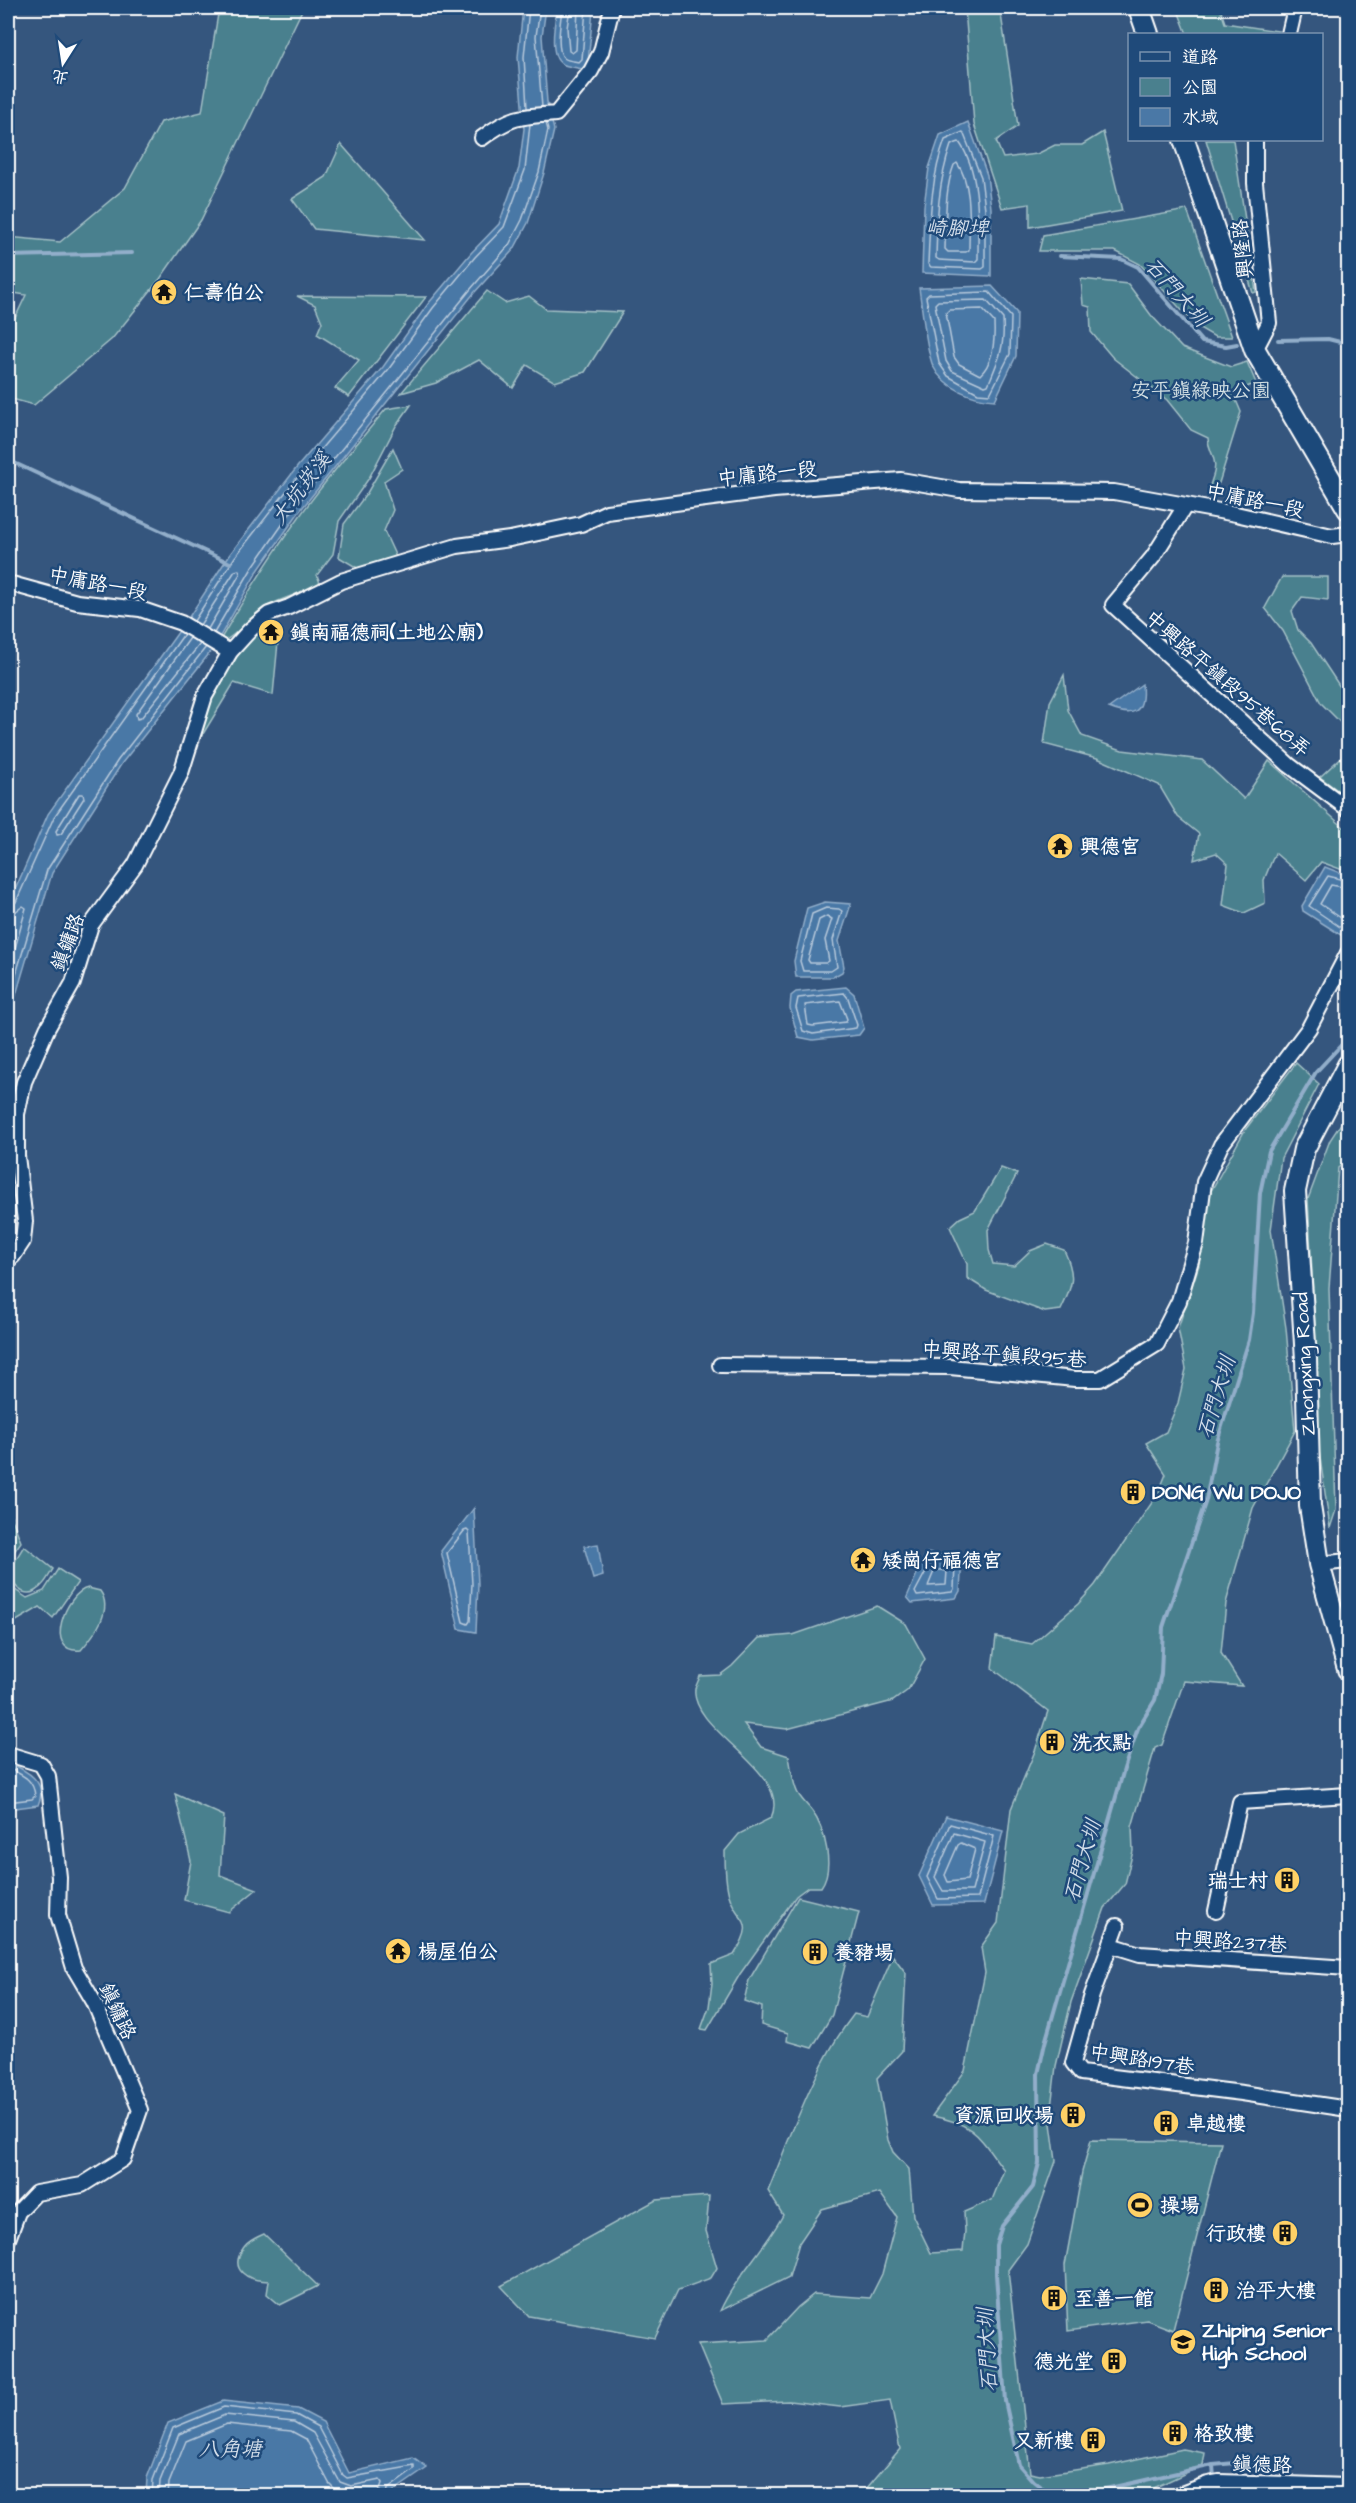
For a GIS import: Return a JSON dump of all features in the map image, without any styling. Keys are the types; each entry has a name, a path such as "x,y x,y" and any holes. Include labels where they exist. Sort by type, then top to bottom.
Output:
{"street":[{"path":"482,138 501,124 519,116 556,114 581,86 594,66 601,52 612,8"},
{"path":"1139,8 1148,33"},
{"path":"1289,33 1295,8"},
{"path":"1184,141 1255,350 1348,509"},
{"name":"興隆路","path":"1255,141 1256,183 1269,324 1255,350"},
{"name":"中庸路一段","path":"8,583 77,602 140,609 181,623 225,649 269,614 290,607 312,593 341,581 457,546 510,539 581,524 607,512 774,490 901,480 959,490 1114,492 1236,514 1332,536 1348,534"},
{"name":"中興路平鎮段95巷68弄","path":"1185,506 1153,557 1113,605 1289,765 1348,809"},
{"name":"鎮鏞路","path":"8,1260 23,1241 25,1221 17,1156 16,1114 24,1082 47,1029 73,983 91,925 135,865 181,773 206,696 225,649"},
{"name":"中興路平鎮段95巷","path":"720,1365 950,1367 1075,1379 1100,1379 1157,1344 1179,1301 1196,1243 1204,1182 1221,1145 1309,1028 1348,953"},
{"name":"Zhongxing Road","path":"1348,1065 1304,1149 1295,1191 1306,1359 1310,1506 1319,1564 1348,1669"},
{"path":"1319,1564 1348,1561"},
{"name":"鎮鏞路","path":"8,1754 40,1764 48,1776 59,1876 58,1915 74,1968 94,2002 140,2110 123,2158 82,2185 36,2193 18,2212 8,2239"},
{"path":"1216,1911 1240,1802 1348,1795"},
{"name":"中興路197巷","path":"1117,1926 1092,1995 1073,2062 1081,2073 1348,2109"},
{"name":"中興路237巷","path":"1111,1945 1140,1954 1222,1962 1348,1968"},
{"name":"鎮德路","path":"1176,2496 1213,2483 1348,2486"}],"green space":[{"path":"219,8 303,8 201,220 160,279 112,339 34,405 8,398 8,333 26,295 8,292 8,237 60,242 125,188 161,122 202,112"},
{"path":"965,8 1000,8 1018,126 996,141 1003,158 1037,154 1055,145 1082,145 1103,132 1122,211 1030,227 1030,204 1002,208 974,124"},
{"path":"1177,8 1220,8 1225,23 1278,31 1277,33 1187,33"},
{"path":"1206,141 1233,141 1256,292 1253,293"},
{"path":"341,144 425,240 314,229 292,199 326,177"},
{"path":"1187,210 1232,337 1215,337 1196,326 1140,264 1115,251 1039,251 1043,235"},
{"name":"安平鎮綠映公園","path":"1081,279 1128,284 1151,315 1182,348 1231,367 1247,362 1256,383 1233,393 1241,412 1219,483 1209,489 1215,464 1208,438 1191,430 1167,400 1113,358 1091,332 1090,307 1083,305"},
{"path":"487,291 505,303 529,296 546,309 623,312 585,372 555,382 527,365 513,388 479,360 436,383 401,393"},
{"path":"297,296 426,297 349,397 335,388 359,360 317,334 322,322 315,305"},
{"path":"411,405 396,426 369,478 339,521 333,554 317,575 320,583 264,608 230,638 220,640 277,549 340,463 386,409"},
{"path":"393,448 402,469 384,481 393,510 384,531 396,557 359,569 339,557 344,524 367,493"},
{"path":"1282,577 1328,577 1328,600 1302,597 1292,611 1298,630 1311,643 1348,699 1348,730 1321,703 1283,631 1265,608"},
{"path":"261,628 261,639 278,642 273,695 234,683 192,752 209,699 238,655"},
{"path":"1064,675 1068,710 1082,736 1122,750 1202,760 1244,799 1269,761 1348,831 1348,872 1321,862 1306,880 1275,853 1264,880 1265,903 1244,913 1223,905 1228,864 1216,853 1194,860 1199,834 1178,817 1159,785 1097,758 1044,744 1050,702"},
{"path":"1348,751 1348,798 1320,777"},
{"path":"1296,1063 1319,1084 1281,1158 1271,1230 1286,1328 1295,1431 1253,1508 1226,1603 1221,1653 1242,1686 1184,1681 1162,1745 1155,1748 1132,1827 1133,1851 1125,1884 1105,1908 1071,2002 1056,2066 1050,2116 1056,2161 1027,2244 1008,2270 1030,2473 1040,2475 1109,2465 1183,2449 1205,2453 1203,2465 1139,2495 861,2495 900,2449 890,2400 840,2407 789,2401 723,2404 698,2344 767,2340 798,2307 814,2294 870,2298 882,2274 897,2217 880,2193 822,2209 799,2243 789,2277 720,2311 734,2286 783,2215 768,2191 816,2076 840,2033 854,2014 867,2017 893,1956 906,1973 902,2051 877,2078 888,2140 893,2152 909,2169 913,2216 931,2253 963,2251 964,2212 992,2200 1004,2170 982,2141 968,2128 947,2119 932,2116 965,2071 985,1973 981,1947 998,1923 1011,1809 1035,1751 1048,1711 992,1668 996,1637 1032,1644 1078,1604 1095,1585 1158,1494 1166,1474 1146,1443 1166,1432 1178,1403 1186,1369 1178,1328 1199,1265 1211,1191 1245,1130"},
{"path":"1348,1113 1348,1160 1338,1168 1329,1288 1336,1510 1330,1528 1314,1415 1316,1347 1308,1199 1330,1140"},
{"path":"1001,1168 1017,1174 988,1230 989,1250 993,1264 1014,1266 1030,1251 1047,1244 1064,1250 1072,1280 1061,1310 1045,1312 986,1290 967,1278 967,1264 950,1227 960,1218 975,1211"},
{"path":"8,1508 21,1542 8,1560"},
{"path":"24,1546 53,1569 41,1587 31,1593 18,1589 11,1577 13,1565"},
{"path":"58,1569 78,1582 53,1618 40,1607 8,1626 8,1585 27,1598 44,1591"},
{"path":"88,1588 100,1591 104,1598 104,1614 96,1630 81,1650 69,1649 63,1643 60,1633 62,1622 72,1600"},
{"path":"877,1606 906,1624 925,1659 908,1690 893,1701 787,1729 744,1724 761,1747 789,1756 797,1792 812,1811 821,1828 827,1849 827,1870 821,1887 808,1887 796,1896 740,1974 707,2030 701,2029 709,2007 712,1983 711,1964 734,1955 745,1934 744,1922 729,1895 725,1851 739,1834 771,1818 774,1801 768,1784 708,1720 698,1705 695,1689 700,1676 720,1675 759,1638 793,1635"},
{"path":"175,1794 224,1816 220,1875 257,1889 229,1912 184,1900 191,1861"},
{"name":"養豬場","path":"798,1897 859,1912 832,2015 812,2048 787,2041 788,2033 761,2025 762,2007 744,2001 749,1980"},
{"name":"操場","path":"1091,2140 1221,2142 1173,2330 1147,2320 1068,2331 1065,2265 1082,2172"},
{"path":"709,2196 706,2231 717,2268 711,2278 678,2290 655,2338 529,2316 501,2286 656,2200"},
{"path":"264,2234 318,2286 280,2305 267,2294 269,2281 254,2279 243,2273 239,2268 239,2255 248,2243"}],"water":[{"name":"大坑崁溪","path":"523,8 546,8 542,36 547,102 554,130 544,173 528,223 514,249 474,293 299,512 257,572 212,650 122,763 52,873 8,1022 8,906 48,814 189,617 230,554 298,466 383,367 428,304 499,224 519,168 524,129 518,57"},
{"path":"557,8 593,10 588,63 582,69 562,64 555,54"},
{"name":"崎腳埤","path":"968,122 987,175 991,208 991,276 922,273 924,206 929,168 940,135"},
{"name":"崎腳埤","path":"992,286 1017,313 1016,356 995,400 968,395 951,386 938,374 928,350 919,288"},
{"path":"1142,684 1142,701 1136,711 1125,713 1109,708"},
{"path":"1325,867 1348,876 1348,930 1341,935 1303,911 1302,906"},
{"path":"825,902 851,904 839,941 844,967 842,972 833,977 796,977 794,961 807,908"},
{"path":"846,987 854,994 864,1028 859,1035 813,1040 798,1037 790,1008 791,996 796,992"},
{"path":"474,1508 478,1584 476,1632 459,1629 441,1551"},
{"path":"598,1544 603,1576 593,1579 584,1546"},
{"path":"926,1553 962,1558 960,1591 956,1598 912,1603 907,1597"},
{"path":"8,1762 28,1773 38,1783 41,1797 38,1805 8,1809"},
{"path":"946,1816 1003,1831 984,1904 933,1905 919,1876"},
{"name":"八角塘","path":"223,2401 298,2409 323,2422 349,2473 413,2458 427,2468 388,2495 279,2496 272,2493 269,2496 146,2495 147,2478 168,2423"}],"waterway":[{"name":"石門大圳","path":"8,256 132,253"},
{"name":"石門大圳","path":"1060,256 1121,259 1138,267 1202,342 1226,346 1237,344"},
{"name":"石門大圳","path":"1278,340 1328,339 1348,344"},
{"path":"8,460 230,563"},
{"name":"石門大圳","path":"1258,2461 1213,2465 1096,2491 1047,2492 1033,2481 1019,2465 1005,2401 996,2245 1002,2226 1033,2187 1039,2163 1038,2074 1045,2043 1124,1769 1138,1728 1155,1700 1161,1674 1163,1627 1206,1500 1217,1442 1249,1340 1253,1313 1260,1193 1269,1151 1316,1072 1345,1041"},
{"path":"1213,2465 1214,2479"},
{"path":"1214,2487 1215,2496"}],"place":[{"name":"仁壽伯公","path":"164,292"},
{"name":"鎮南福德祠(土地公廟)","path":"271,632"},
{"name":"興德宮","path":"1060,846"},
{"name":"DONG WU DOJO","path":"1133,1492"},
{"name":"矮崗仔福德宮","path":"863,1560"},
{"name":"洗衣點","path":"1052,1742"},
{"name":"瑞士村","path":"1287,1880"},
{"name":"楊屋伯公","path":"398,1951"},
{"name":"養豬場","path":"815,1952"},
{"name":"資源回收場","path":"1073,2115"},
{"name":"卓越樓","path":"1166,2123"},
{"name":"操場","path":"1140,2205"},
{"name":"行政樓","path":"1285,2233"},
{"name":"治平大樓","path":"1216,2290"},
{"name":"至善一館","path":"1054,2298"},
{"name":"Zhiping Senior High School","path":"1183,2342"},
{"name":"德光堂","path":"1114,2361"},
{"name":"格致樓","path":"1175,2433"},
{"name":"又新樓","path":"1093,2440"}]}
